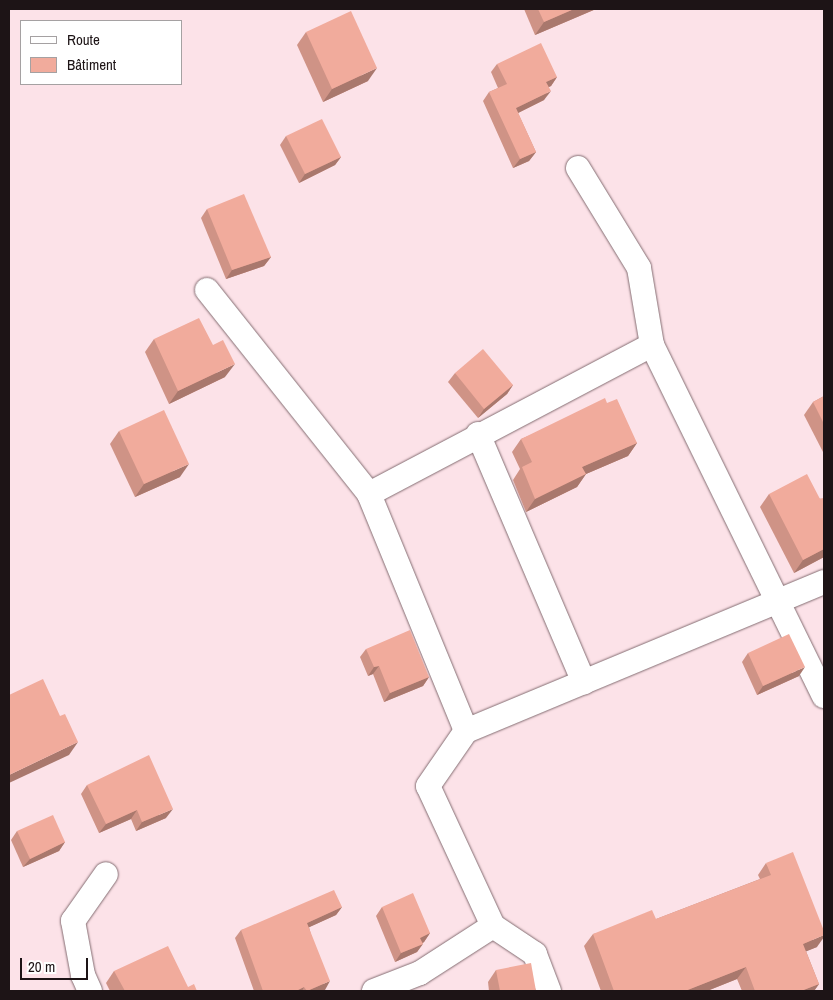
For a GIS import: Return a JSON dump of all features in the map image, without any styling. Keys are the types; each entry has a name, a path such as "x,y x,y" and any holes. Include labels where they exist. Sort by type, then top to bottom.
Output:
{"street":[{"path":"578,168 639,268 652,345 824,696"},
{"path":"207,290 368,494 466,731"},
{"path":"368,494 478,434 652,345"},
{"path":"478,434 584,682"},
{"path":"549,991 535,954 493,926 428,786 466,731 824,582"},
{"path":"90,991 83,974 73,920 106,874"},
{"path":"374,991 420,972 493,926"}],"building":[{"path":"538,9 574,9 544,22"},
{"path":"351,11 377,68 332,89 306,32"},
{"path":"541,43 557,77 546,82 551,91 516,108 536,152 520,159 489,92 507,84 497,64"},
{"path":"322,119 341,157 305,174 286,136"},
{"path":"244,194 271,257 232,270 207,209"},
{"path":"199,318 213,345 223,340 235,364 178,391 154,339"},
{"path":"483,349 513,385 484,409 455,373"},
{"path":"824,396 824,424 813,402"},
{"path":"605,398 607,403 617,399 637,443 582,467 586,474 535,499 522,467 532,462 521,439"},
{"path":"164,410 189,464 144,484 119,431"},
{"path":"807,474 820,499 824,499 824,549 803,560 769,494"},
{"path":"410,630 429,677 390,693 379,666 374,667 366,649"},
{"path":"789,634 805,667 763,686 748,653"},
{"path":"43,679 60,716 65,714 78,742 9,775 9,695"},
{"path":"149,755 173,809 142,822 137,810 106,824 87,785"},
{"path":"53,815 65,842 30,859 17,831"},
{"path":"793,852 824,931 824,935 803,944 819,984 801,991 755,991 746,967 685,991 614,991 593,934 652,910 656,919 771,875 766,863"},
{"path":"334,890 342,907 307,923 330,981 307,991 304,987 296,991 263,991 241,930"},
{"path":"413,893 430,933 420,938 423,944 401,953 382,907"},
{"path":"168,946 188,987 194,984 197,991 125,991 114,971"},
{"path":"531,963 536,991 500,991 496,970"}]}
